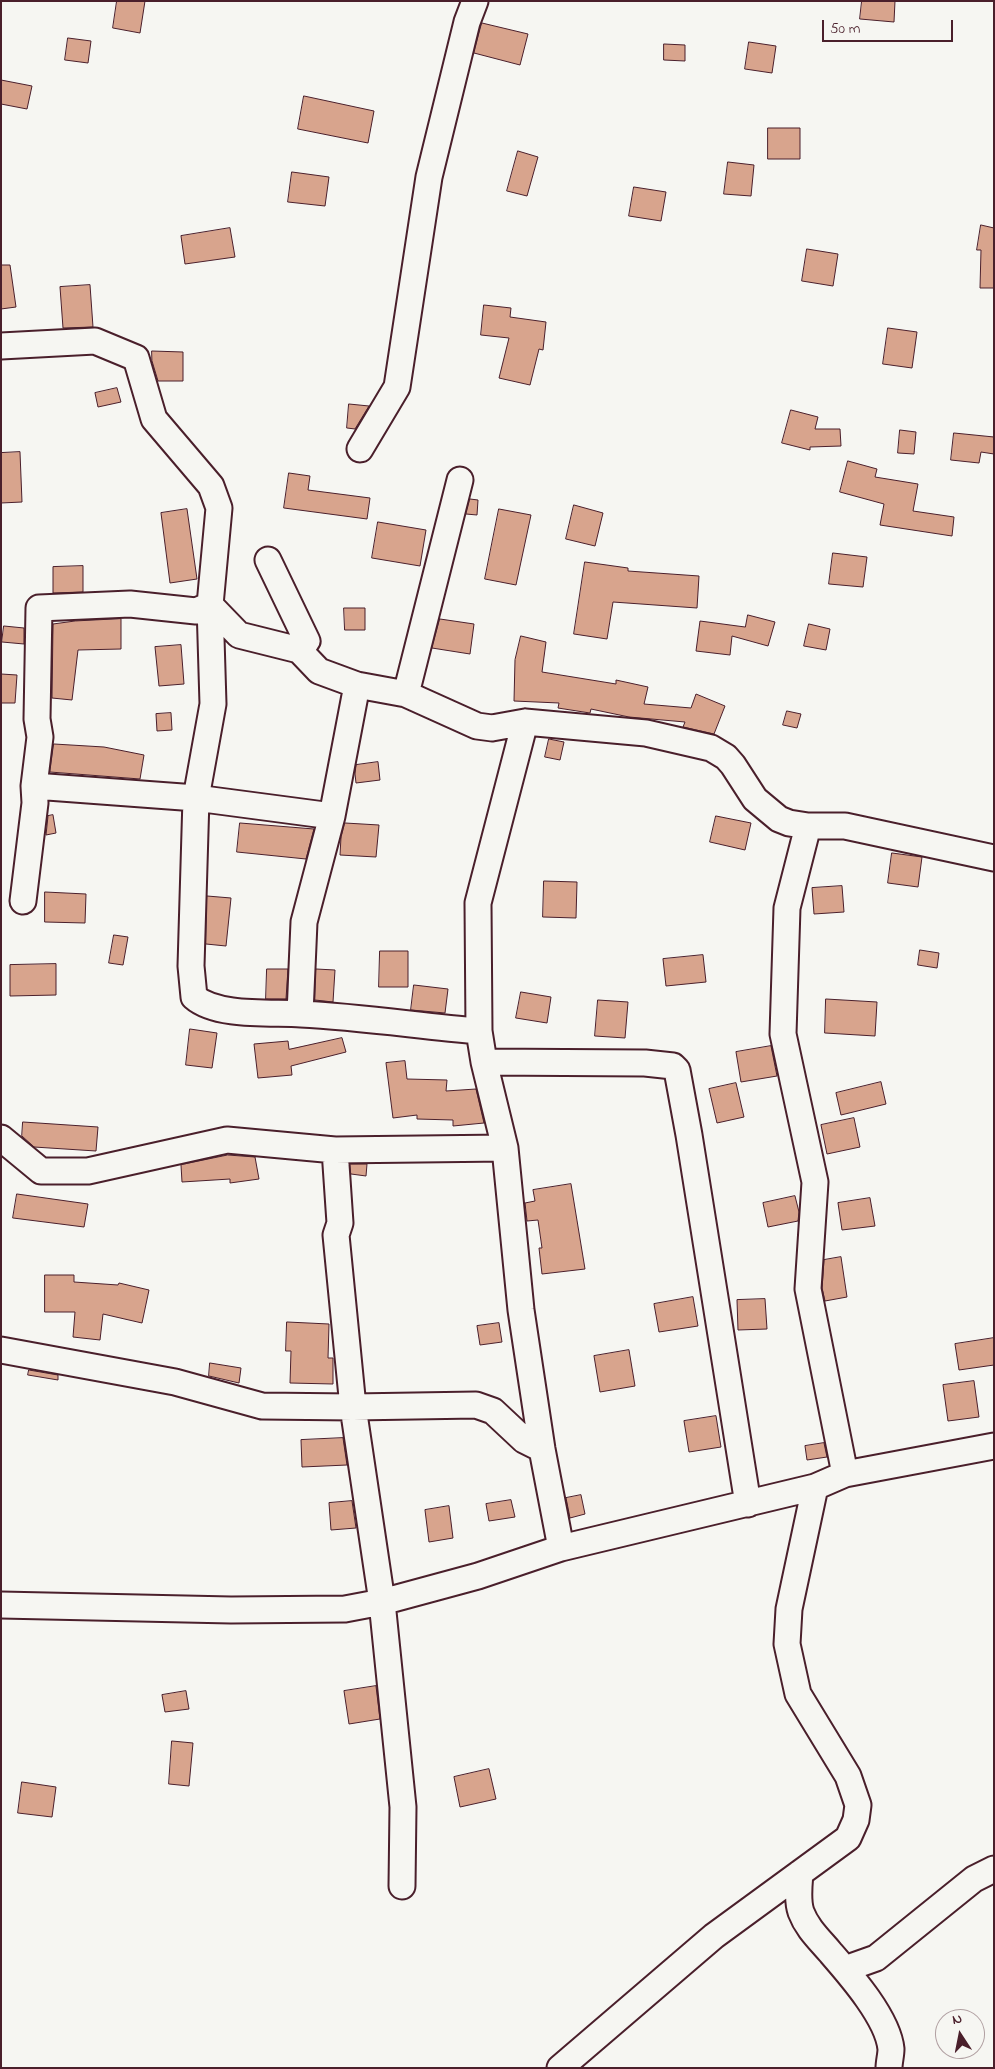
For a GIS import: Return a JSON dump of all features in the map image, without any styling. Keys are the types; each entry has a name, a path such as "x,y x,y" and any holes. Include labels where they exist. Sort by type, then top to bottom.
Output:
{"street":[{"path":"360,449 397,387 429,176 467,22 475,1"},
{"path":"1,346 95,341 136,358 154,419 211,486 219,508 210,605 213,704 196,798 191,966 194,996 200,1002 218,1008 257,1014 300,1014 480,1031"},
{"path":"406,694 460,480"},
{"path":"268,560 307,641 299,650"},
{"path":"23,901 35,802 34,786 40,736 37,719 39,608 130,604 196,610 210,605"},
{"path":"210,605 239,635 299,650 319,671 356,685 406,694 478,726 492,728 525,722 646,733 711,748 726,757 755,799 779,819 789,823 808,826 845,826 994,858"},
{"path":"300,1014 304,922 332,816 356,685"},
{"path":"525,722 478,903 480,1031 484,1062 505,1148 521,1310 542,1449 561,1548"},
{"path":"34,786 196,798 332,816"},
{"path":"808,826 787,908 784,1034 815,1182 808,1289 845,1474"},
{"path":"484,1062 645,1063 673,1066 677,1070 748,1504"},
{"path":"1,1138 40,1171 88,1171 227,1140 335,1150 505,1148"},
{"path":"335,1150 340,1223 336,1235 353,1407 382,1602 403,1807 402,1886"},
{"path":"1,1350 175,1382 262,1406 476,1405 493,1411 524,1440 542,1449"},
{"path":"1,1605 231,1610 335,1609 382,1602 478,1576 561,1548 815,1487 845,1474 994,1446"},
{"path":"560,2068 714,1936 848,1838 856,1820 858,1805 848,1776 798,1694 788,1644 789,1609 815,1487"},
{"path":"845,1969 876,1958 974,1879 994,1869"},
{"path":"800,1874 798,1896 800,1910 809,1928 845,1969 878,2015 887,2031 891,2050 888,2068"}],"building":[{"path":"117,1 145,1 140,33 113,28"},
{"path":"862,1 895,1 894,22 860,19"},
{"path":"482,23 528,34 520,65 474,53"},
{"path":"68,38 91,41 88,63 65,60"},
{"path":"749,42 776,46 772,73 745,69"},
{"path":"664,44 685,45 685,61 664,60"},
{"path":"1,80 32,86 27,109 1,104"},
{"path":"304,96 374,111 368,143 298,129"},
{"path":"768,128 800,128 800,159 768,159"},
{"path":"518,151 538,157 527,196 507,191"},
{"path":"728,162 754,165 751,196 724,194"},
{"path":"292,172 329,177 325,206 288,202"},
{"path":"634,187 666,192 661,221 629,216"},
{"path":"981,225 994,228 994,288 980,288 981,250 977,250"},
{"path":"230,228 235,257 185,264 181,236"},
{"path":"807,249 838,254 833,286 802,281"},
{"path":"1,265 10,265 16,307 1,309"},
{"path":"90,285 93,327 63,328 60,287"},
{"path":"484,305 511,308 510,317 546,322 543,350 539,349 530,385 499,378 509,338 481,335"},
{"path":"888,328 917,332 912,368 883,364"},
{"path":"152,351 183,352 183,381 158,381 152,361"},
{"path":"117,388 121,402 98,407 95,393"},
{"path":"349,404 369,406 355,429 347,428"},
{"path":"791,410 818,417 815,429 840,429 841,446 810,447 810,450 782,443"},
{"path":"900,430 916,432 914,454 898,453"},
{"path":"954,433 994,437 994,454 981,452 979,463 951,460"},
{"path":"20,452 22,502 1,503 1,453"},
{"path":"848,461 877,469 875,477 918,484 913,511 954,517 952,536 880,525 884,504 840,492"},
{"path":"289,473 310,476 308,490 370,498 367,519 284,508"},
{"path":"470,499 478,500 477,515 466,514"},
{"path":"574,505 603,513 595,546 566,539"},
{"path":"187,509 197,579 170,583 161,513"},
{"path":"499,509 531,515 516,585 485,579"},
{"path":"378,522 426,530 420,566 372,558"},
{"path":"833,553 867,557 863,587 829,584"},
{"path":"585,562 628,568 628,571 699,576 697,608 613,602 607,639 574,634"},
{"path":"83,566 83,592 53,593 53,567"},
{"path":"344,608 365,608 365,630 345,630"},
{"path":"748,615 775,622 768,646 732,636 730,655 696,651 700,621 745,627"},
{"path":"121,619 121,649 78,650 72,700 52,698 53,624"},
{"path":"440,619 474,624 470,654 432,648"},
{"path":"809,624 830,629 826,650 804,646"},
{"path":"4,626 24,628 24,644 2,642"},
{"path":"521,636 546,642 542,672 616,684 616,680 648,687 644,704 691,708 696,694 725,706 714,734 683,727 685,722 629,717 591,709 590,713 558,708 559,703 514,701 515,660"},
{"path":"181,645 184,684 159,686 155,647"},
{"path":"1,674 17,675 15,703 1,703"},
{"path":"787,711 801,714 797,728 783,725"},
{"path":"171,713 172,730 157,731 156,714"},
{"path":"549,739 564,742 560,760 545,757"},
{"path":"54,744 104,747 144,755 140,779 50,772"},
{"path":"378,762 380,780 356,783 356,765"},
{"path":"53,815 56,833 46,835 48,816"},
{"path":"716,816 751,823 745,850 710,842"},
{"path":"240,823 314,829 306,859 237,852"},
{"path":"345,823 379,825 376,857 340,855 341,837"},
{"path":"892,853 922,857 918,887 888,883"},
{"path":"544,881 577,882 576,918 543,917"},
{"path":"842,886 844,912 814,914 812,888"},
{"path":"45,892 86,894 85,923 45,922"},
{"path":"207,896 231,898 226,946 206,944"},
{"path":"114,935 128,937 123,965 109,963"},
{"path":"920,950 939,953 937,968 918,965"},
{"path":"380,951 408,951 408,987 379,987"},
{"path":"703,955 706,982 666,986 663,959"},
{"path":"56,964 56,995 10,996 10,965"},
{"path":"267,969 288,969 286,999 266,999"},
{"path":"316,969 335,970 333,1002 315,1000"},
{"path":"414,985 448,989 445,1013 411,1010"},
{"path":"521,992 551,997 547,1023 516,1018"},
{"path":"826,999 877,1002 875,1036 825,1033"},
{"path":"598,1000 628,1002 625,1038 595,1036"},
{"path":"190,1029 217,1033 212,1068 186,1065"},
{"path":"342,1038 346,1052 291,1066 292,1075 258,1078 254,1044 288,1041 289,1049"},
{"path":"771,1046 777,1076 741,1082 736,1052"},
{"path":"405,1061 407,1079 447,1080 446,1091 476,1089 484,1123 453,1126 453,1120 417,1119 417,1115 393,1118 386,1063"},
{"path":"881,1082 886,1104 841,1115 836,1093"},
{"path":"736,1083 744,1117 717,1123 709,1089"},
{"path":"854,1118 860,1147 827,1154 821,1125"},
{"path":"23,1122 98,1127 96,1151 34,1147 22,1136"},
{"path":"228,1155 255,1157 259,1179 230,1183 230,1179 182,1182 181,1165"},
{"path":"350,1164 367,1164 366,1176 351,1174"},
{"path":"571,1184 585,1269 542,1274 539,1248 542,1248 538,1220 527,1221 525,1203 535,1201 533,1190"},
{"path":"17,1194 88,1204 84,1227 13,1218"},
{"path":"795,1196 799,1212 798,1221 768,1227 763,1203"},
{"path":"870,1198 875,1226 842,1230 838,1203"},
{"path":"841,1257 847,1297 825,1301 822,1288 824,1260"},
{"path":"45,1275 74,1275 74,1282 118,1285 119,1283 149,1290 142,1323 103,1314 100,1340 73,1337 75,1312 45,1312"},
{"path":"693,1297 698,1326 659,1332 654,1304"},
{"path":"765,1299 767,1329 738,1330 737,1300"},
{"path":"287,1322 329,1324 328,1358 333,1358 333,1384 290,1383 291,1351 286,1351"},
{"path":"499,1323 502,1342 480,1345 477,1326"},
{"path":"994,1338 994,1365 959,1370 955,1344"},
{"path":"629,1350 635,1386 600,1392 594,1356"},
{"path":"210,1363 241,1368 239,1383 209,1376"},
{"path":"29,1370 58,1375 58,1380 28,1375"},
{"path":"974,1381 979,1417 948,1421 943,1385"},
{"path":"716,1416 721,1447 689,1452 684,1421"},
{"path":"343,1438 347,1465 302,1467 301,1440"},
{"path":"824,1443 827,1457 807,1460 805,1446"},
{"path":"581,1495 585,1514 570,1518 566,1498"},
{"path":"511,1500 515,1517 489,1521 486,1504"},
{"path":"352,1501 356,1528 331,1530 329,1503"},
{"path":"449,1506 453,1538 429,1542 425,1510"},
{"path":"376,1686 380,1719 349,1724 344,1691"},
{"path":"186,1691 189,1709 165,1712 162,1695"},
{"path":"172,1741 193,1743 189,1786 169,1784"},
{"path":"489,1769 496,1799 460,1807 454,1777"},
{"path":"22,1782 56,1787 52,1817 18,1813"}]}
